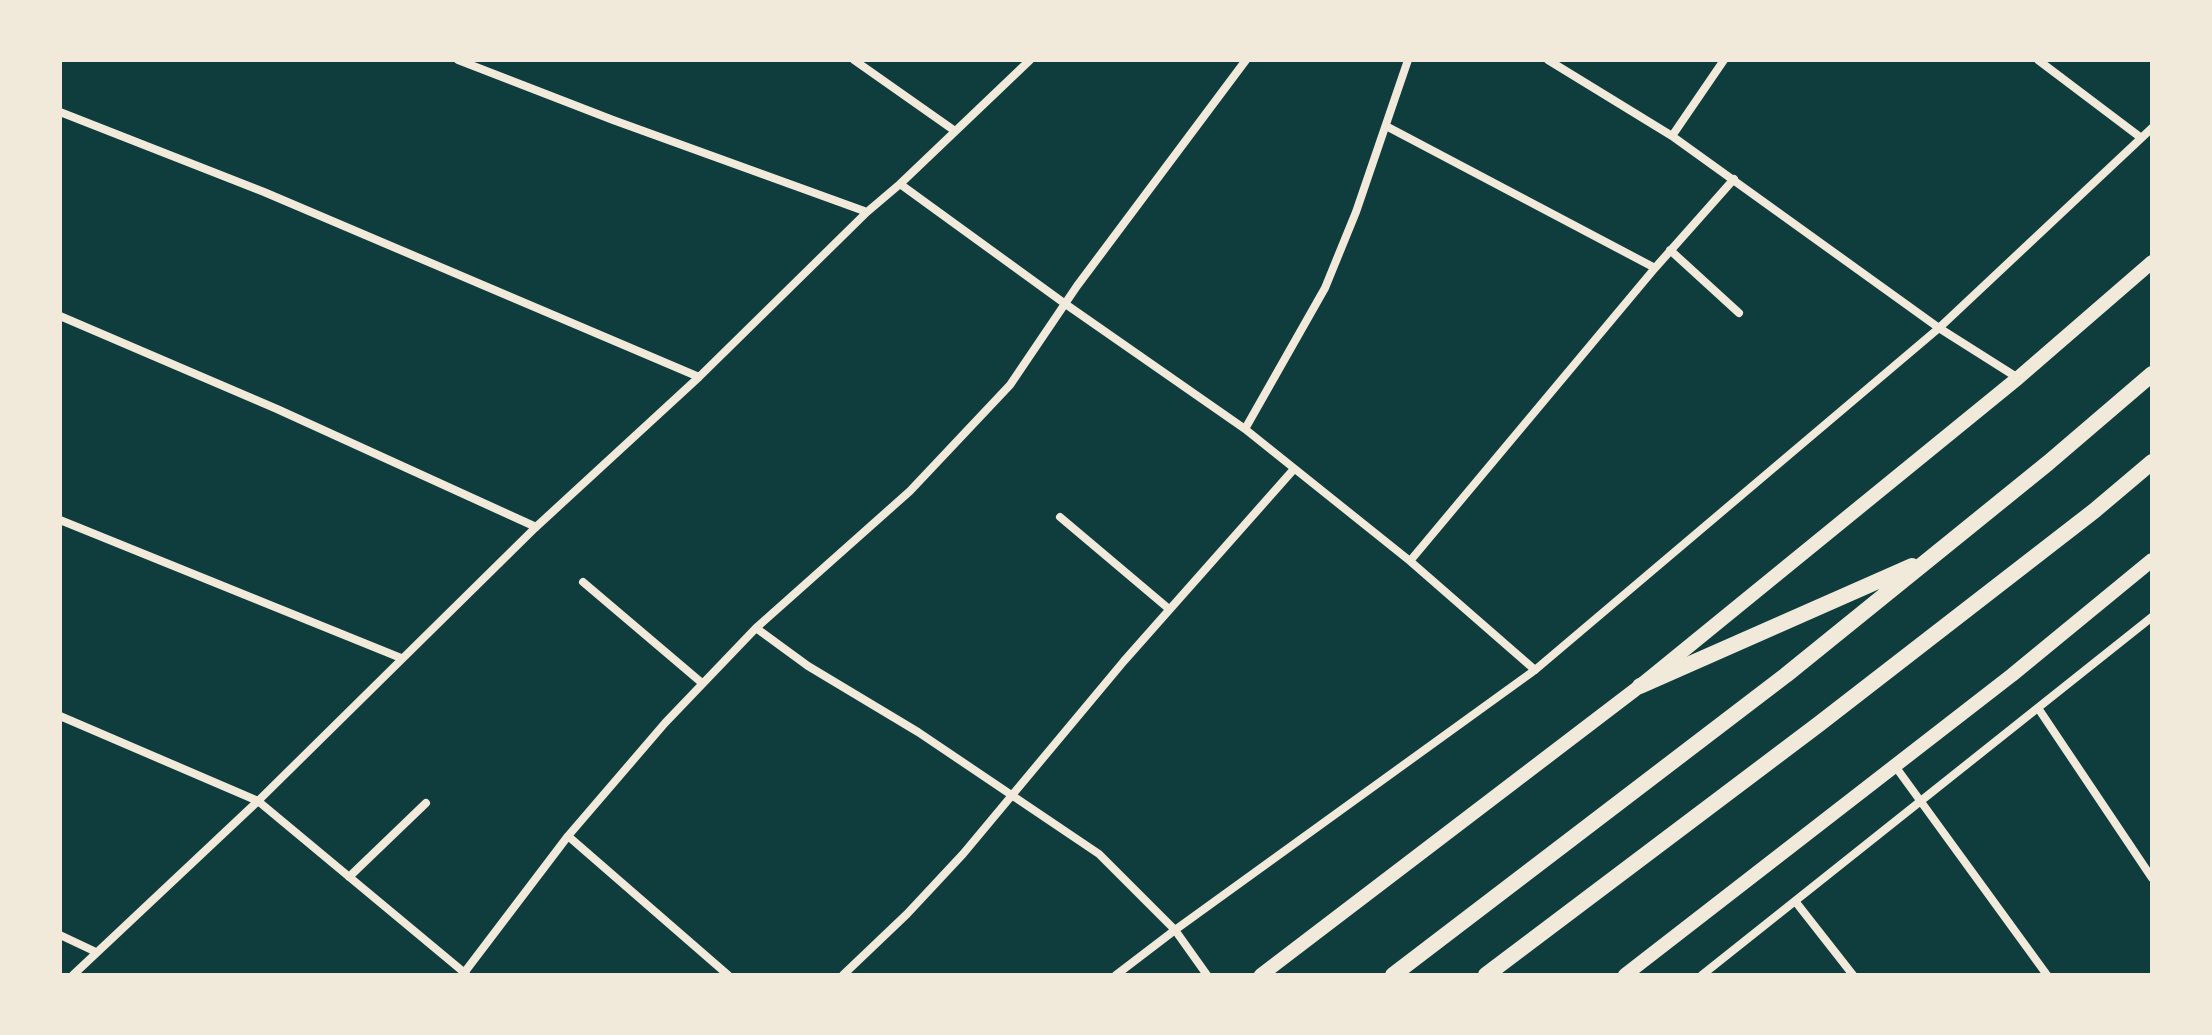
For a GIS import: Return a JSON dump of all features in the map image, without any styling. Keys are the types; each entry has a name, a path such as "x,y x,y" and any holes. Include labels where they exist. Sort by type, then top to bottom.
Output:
{"main road":[{"path":"1393,975 1786,675 2152,374"},
{"path":"1486,975 1819,724 2094,511 2152,462"},
{"path":"1640,686 1932,558"}],"street":[{"path":"458,60 867,212"},
{"path":"854,60 955,131"},
{"path":"73,975 258,801 536,527 699,377 867,212 1030,60"},
{"path":"1245,429 1325,288 1408,60"},
{"path":"1548,60 1672,136 1939,328 2018,378"},
{"path":"1672,136 1724,60"},
{"path":"2038,60 2140,137"},
{"path":"60,716 258,801 465,974 568,836 702,683 756,628 954,448 1010,385 1064,303 1243,61"},
{"path":"60,112 264,192 699,377"},
{"path":"1386,126 1655,268"},
{"path":"1116,975 1535,670 1939,328 2152,128"},
{"path":"1410,561 1670,250 1734,179"},
{"path":"900,184 1245,429 1410,561 1535,670"},
{"path":"1670,250 1739,313"},
{"path":"1261,975 1640,686 2018,378 2152,262"},
{"path":"60,316 277,409 536,527"},
{"path":"843,975 907,914 1012,797 1169,609 1294,469"},
{"path":"1060,517 1169,609"},
{"path":"60,520 401,658"},
{"path":"1625,975 2012,675 2152,560"},
{"path":"583,582 702,683"},
{"path":"1702,975 2152,617"},
{"path":"756,628 808,666 918,732 1099,854 1175,930 1207,975"},
{"path":"2038,708 2152,878"},
{"path":"1895,766 2047,975"},
{"path":"349,877 426,803"},
{"path":"568,836 728,975"},
{"path":"1795,901 1853,975"},
{"path":"60,935 96,952"}]}
